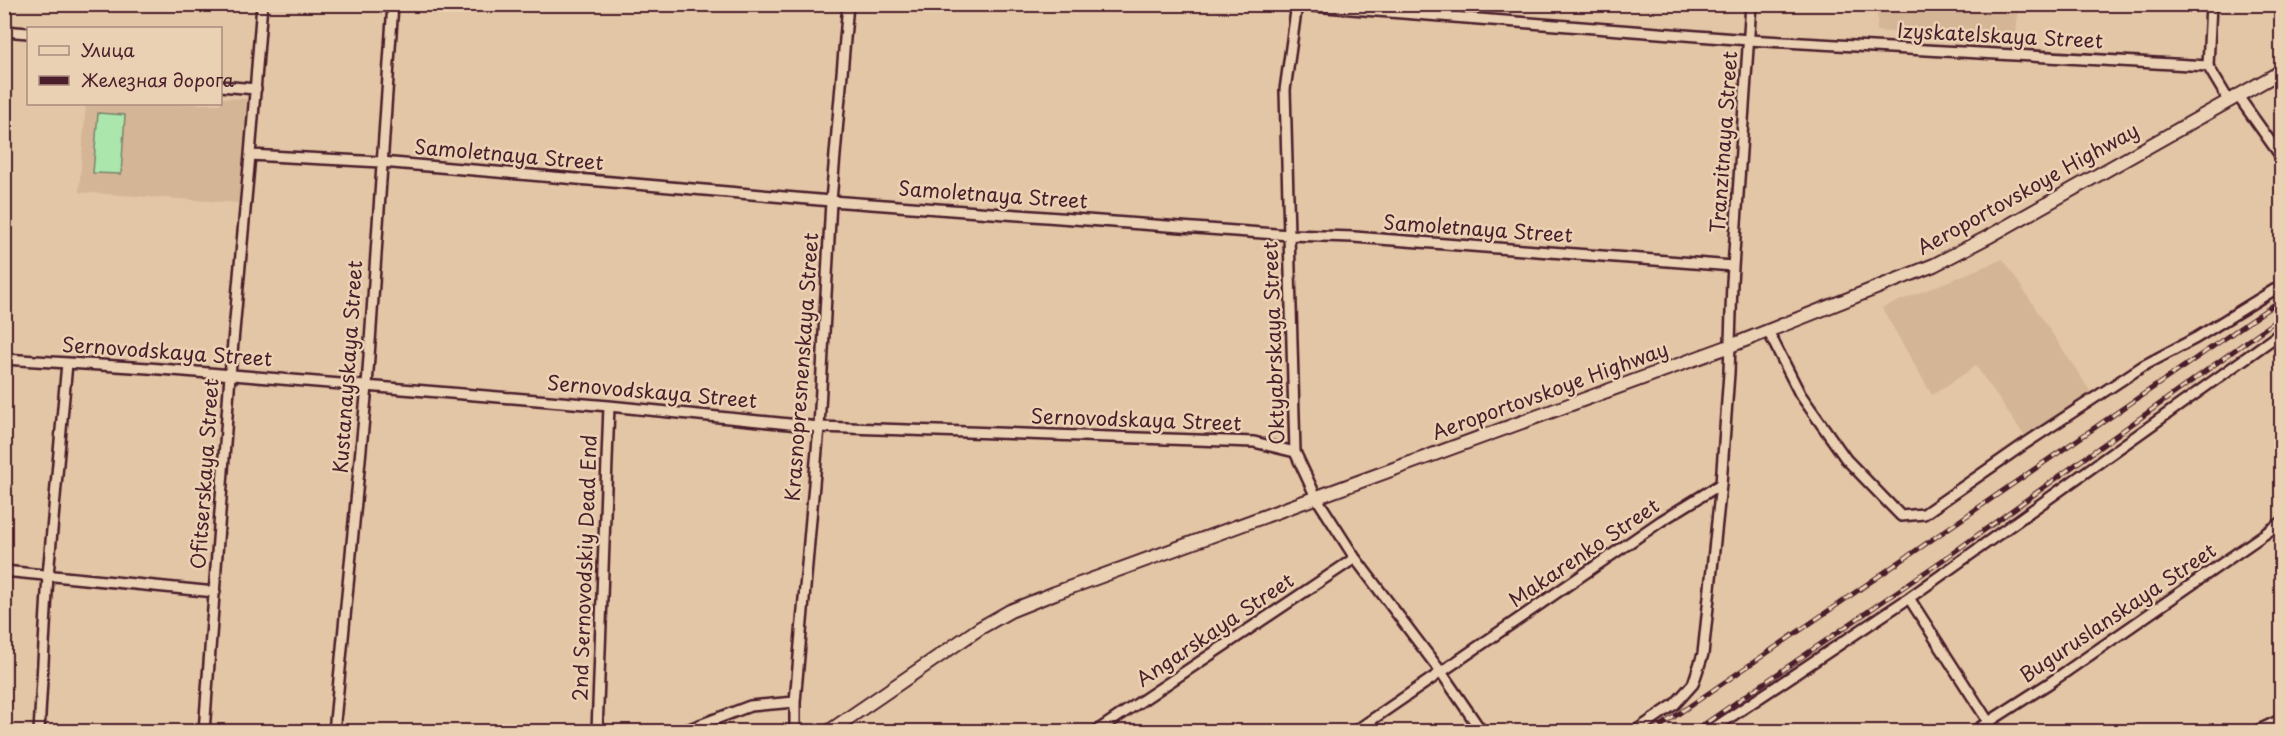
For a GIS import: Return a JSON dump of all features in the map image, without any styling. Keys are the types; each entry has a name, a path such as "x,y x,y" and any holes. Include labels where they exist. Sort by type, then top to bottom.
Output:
{"main road":[{"name":"Aeroportovskoye Highway","path":"828,732 971,634 1010,611 1730,346 1934,265 1988,237 2282,71"}],"street":[{"name":"Ofitserskaya Street","path":"204,732 230,375 262,4"},
{"name":"Kustanayskaya Street","path":"334,732 367,386 393,4"},
{"name":"Krasnopresnenskaya Street","path":"795,732 795,702 819,427 831,201 848,4"},
{"name":"Izyskatelskaya Street","path":"1287,4 1749,40 2208,66"},
{"name":"Tranzitnaya Street","path":"1730,346 1733,267 1751,4"},
{"path":"2211,4 2208,66 2282,158"},
{"name":"Oktyabrskaya Street","path":"1297,5 1285,90 1295,452 1316,497 1354,558 1441,672 1482,732"},
{"path":"4,32 27,33"},
{"path":"222,86 256,89"},
{"name":"Samoletnaya Street","path":"250,155 381,162 831,201 1288,235 1354,237 1733,267"},
{"path":"1768,331 1800,394 1846,459 1901,516 1924,514 2143,366 2196,338 2282,285"},
{"path":"1708,732 1909,598 2282,332"},
{"path":"1634,732 1676,704 1693,684 1703,654 1721,484 1730,346"},
{"name":"Sernovodskaya Street","path":"4,359 609,406 819,427 1254,442 1295,452"},
{"path":"39,732 48,575 67,363"},
{"name":"2nd Sernovodskiy Dead End","path":"597,732 609,406"},
{"name":"Makarenko Street","path":"1354,732 1661,521 1721,484"},
{"name":"Buguruslanskaya Street","path":"1973,732 2051,682 2282,522"},
{"name":"Angarskaya Street","path":"1095,732 1354,558"},
{"path":"4,571 215,592"},
{"path":"1909,598 1995,732"},
{"path":"681,732 750,706 795,702"},
{"path":"2254,732 2281,719"}],"shaded area":[{"path":"1878,5 2018,5 2016,41 1877,31"},
{"path":"222,98 247,99 239,203 79,192 86,105 222,105"},
{"path":"2003,259 2092,394 2026,438 1976,366 1932,395 1882,308"}],"green space":[{"path":"98,113 125,115 121,174 93,173"}],"railway":[{"path":"1652,732 2282,299"},
{"path":"1693,732 1947,557 2282,316"}]}
